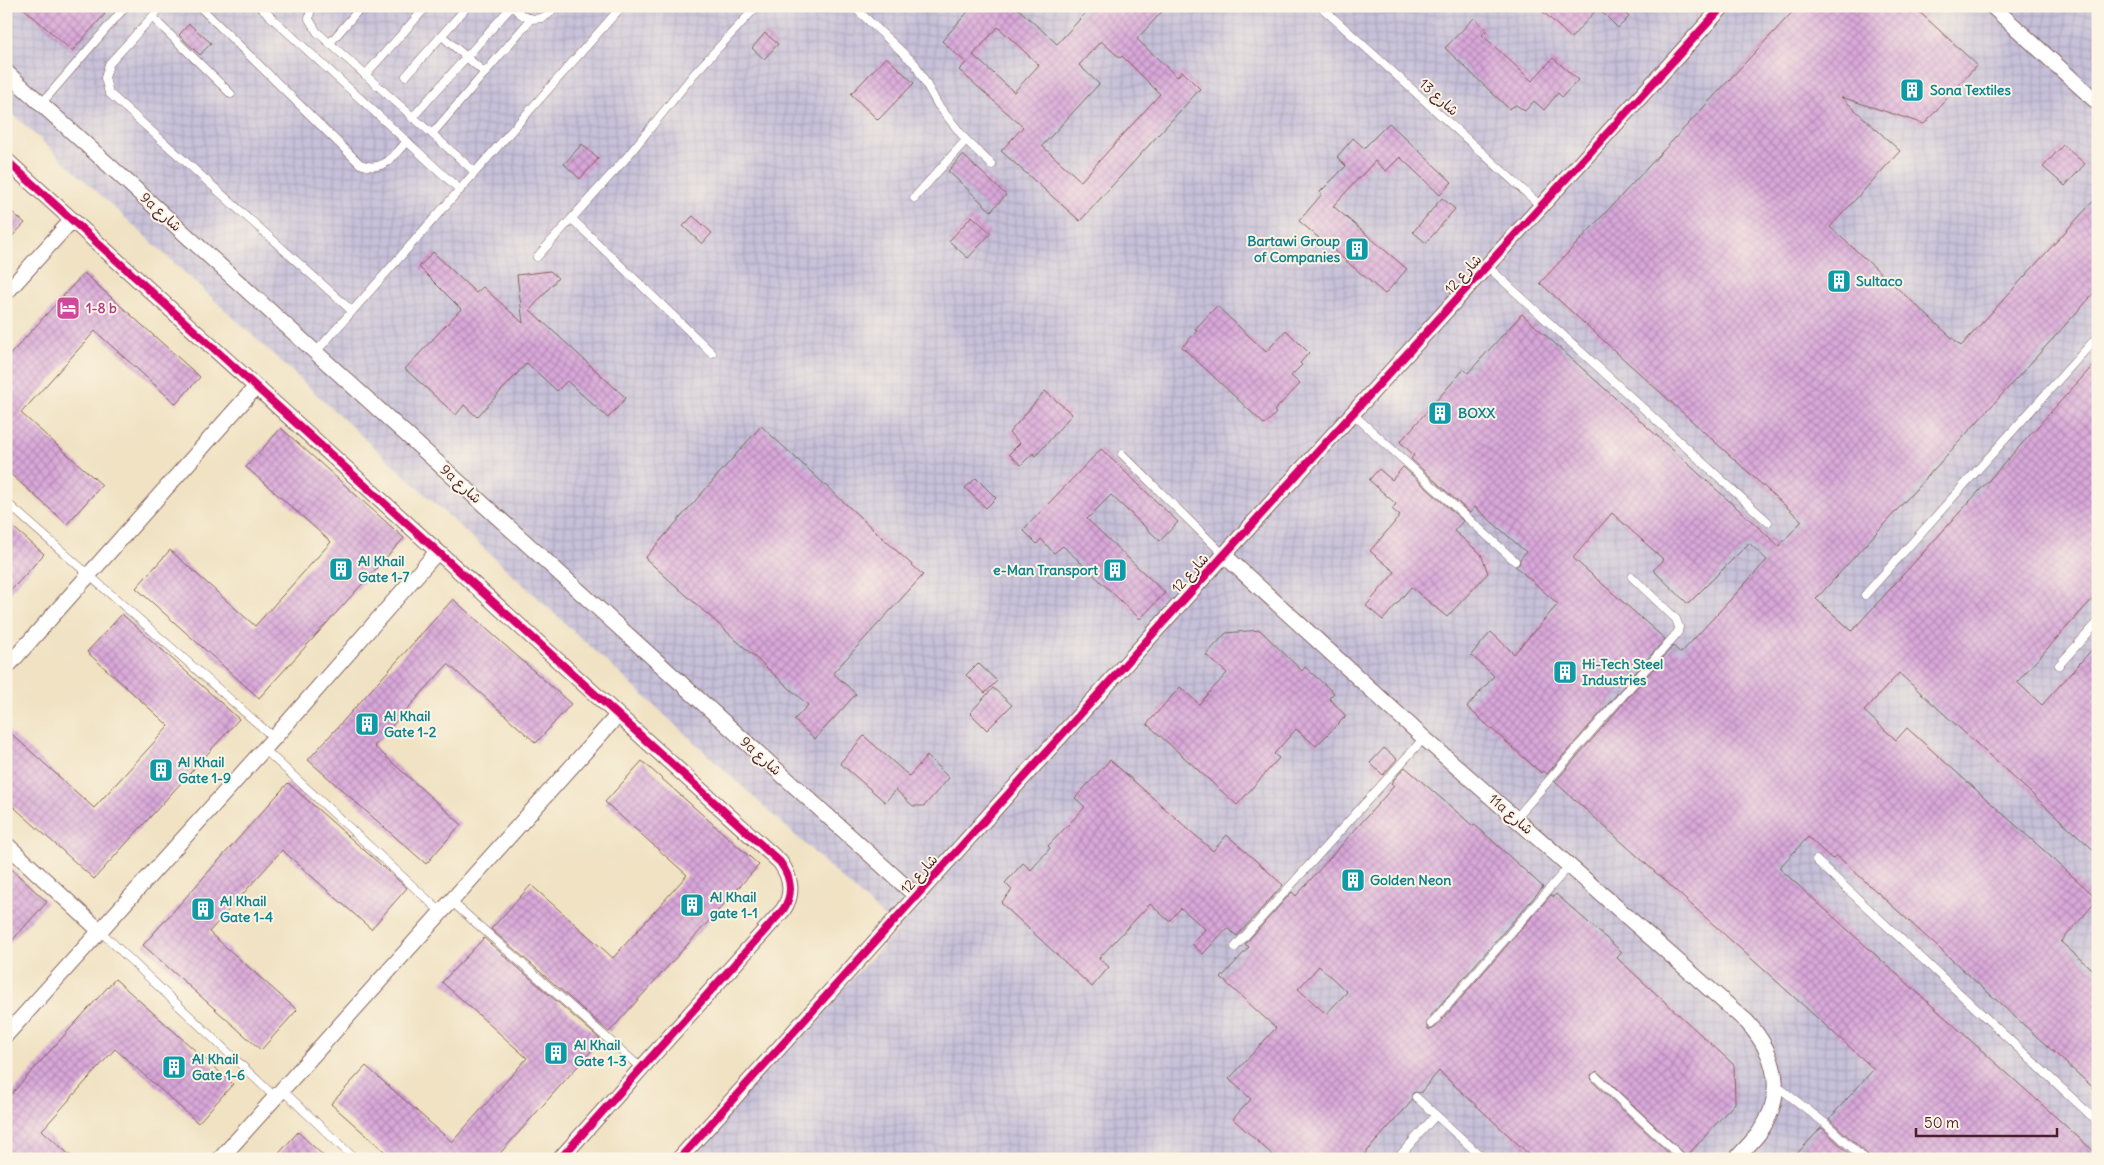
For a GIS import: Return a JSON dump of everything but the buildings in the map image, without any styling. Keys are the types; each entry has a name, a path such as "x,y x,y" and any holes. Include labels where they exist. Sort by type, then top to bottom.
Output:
{"street":[{"name":"شارع 12","path":"679,1159 1722,6"},
{"path":"1992,6 2098,103"},
{"name":"9a شارع","path":"10,82 42,103 916,896"},
{"path":"6,160 785,868 790,885 788,903 783,910 560,1159"},
{"path":"6,293 72,220"},
{"path":"6,668 255,388"},
{"path":"6,1035 269,743 437,552"},
{"name":"11a شارع","path":"1224,555 1424,738 1747,1022 1761,1038 1771,1058 1777,1086"},
{"path":"220,1159 447,908 617,716"},
{"path":"6,844 100,930"},
{"path":"1736,1159 1759,1134 1766,1122 1777,1086"}],"lane":[{"path":"42,103 126,6"},
{"path":"162,6 109,64 105,78 109,93 352,311"},
{"path":"199,6 360,164 374,168 386,164 406,141"},
{"path":"259,6 460,190"},
{"path":"310,6 309,19 312,26 412,118 475,172"},
{"path":"330,43 362,6"},
{"path":"365,75 427,6"},
{"path":"412,118 512,6 524,17 531,19 547,15 555,6"},
{"path":"316,352 622,6"},
{"path":"537,257 627,157 694,74 757,6"},
{"path":"853,6 915,64 933,98 966,140 992,165"},
{"name":"شارع 13","path":"1320,6 1542,206"},
{"path":"406,76 465,10"},
{"path":"152,17 231,94"},
{"path":"432,134 531,19"},
{"path":"442,36 485,73"},
{"path":"914,198 966,140"},
{"path":"572,219 712,352"},
{"path":"1487,266 1768,522"},
{"path":"1864,595 2098,336"},
{"path":"1353,414 1514,561"},
{"path":"1122,454 1224,555"},
{"path":"6,502 89,575 447,908 641,1068"},
{"path":"1516,818 1678,632 1679,627 1676,619 1632,577"},
{"path":"2059,665 2098,622"},
{"path":"1235,947 1424,738"},
{"path":"1816,860 2098,1122"},
{"path":"1431,1024 1570,865"},
{"path":"100,930 278,1093 355,1159"},
{"path":"1596,1078 1683,1159"},
{"path":"1777,1086 1826,1124 1864,1159"},
{"path":"1416,1097 1484,1159"},
{"path":"1396,1159 1436,1115"}],"shaded area":[{"path":"6,6 2098,6 2098,1159 681,1159 898,930 6,108"}],"cycle path":[{"path":"679,1159 1723,6"},
{"path":"6,160 780,862 784,868 789,880 790,892 783,910 560,1159"}],"place":[{"name":"Sona Textiles","path":"1912,90"},
{"name":"Bartawi Group of Companies","path":"1357,249"},
{"name":"Sultaco","path":"1839,281"},
{"name":"1-8 b","path":"68,308"},
{"name":"BOXX","path":"1440,413"},
{"name":"Al Khail Gate 1-7","path":"341,569"},
{"name":"e-Man Transport","path":"1115,570"},
{"name":"Hi-Tech Steel Industries","path":"1565,672"},
{"name":"Al Khail Gate 1-2","path":"367,724"},
{"name":"Al Khail Gate 1-9","path":"161,770"},
{"name":"Golden Neon","path":"1353,880"},
{"name":"Al Khail gate 1-1","path":"692,905"},
{"name":"Al Khail Gate 1-4","path":"203,909"},
{"name":"Al Khail Gate 1-3","path":"556,1053"},
{"name":"Al Khail Gate 1-6","path":"174,1067"}]}
